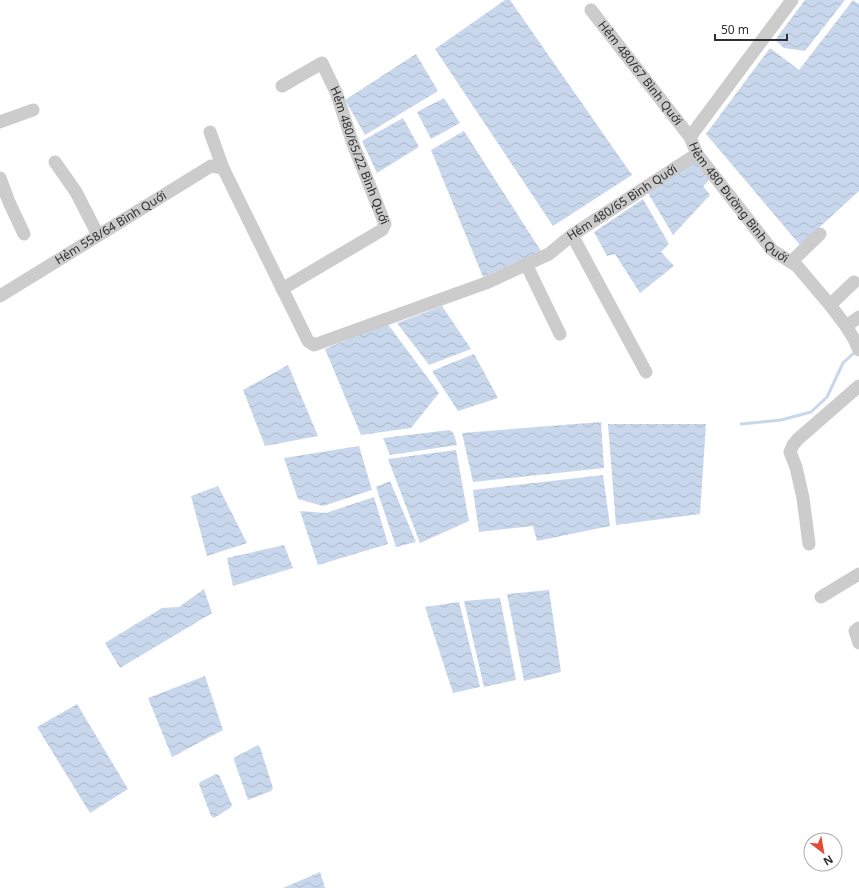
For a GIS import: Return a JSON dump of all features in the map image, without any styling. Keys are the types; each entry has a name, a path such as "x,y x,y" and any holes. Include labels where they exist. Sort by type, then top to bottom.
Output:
{"street":[{"name":"Hẻm 480 Đường Bình Quới","path":"792,0 690,137 697,154 772,250 797,266 846,326 856,345"},
{"name":"Hẻm 480/67 Bình Quới","path":"591,10 690,137"},
{"name":"Hẻm 480/65/22 Bình Quới","path":"282,86 322,63 336,92 353,144 385,224 382,230 282,289"},
{"path":"0,122 33,110"},
{"path":"210,132 223,168 282,289"},
{"name":"Hẻm 480/65 Bình Quới","path":"282,289 308,341 314,345 486,283 549,254 572,235 697,154"},
{"path":"55,162 76,192 98,235"},
{"name":"Hẻm 558/64 Bình Quới","path":"0,296 211,166 223,168"},
{"path":"0,178 4,203 24,234"},
{"path":"791,262 820,234"},
{"path":"572,235 646,372"},
{"path":"526,264 560,334"},
{"path":"830,305 854,282"},
{"path":"846,326 859,317"},
{"path":"809,544 803,498 796,467 790,452 798,439 859,386"},
{"path":"821,597 859,574"},
{"path":"859,628 855,631 859,643"}],"water":[{"path":"505,0 510,0 632,175 553,226 435,49"},
{"path":"805,0 845,0 805,51 784,48 775,40"},
{"path":"853,0 859,4 859,191 800,245 706,134 770,48 799,70"},
{"path":"416,54 438,91 365,135 345,100"},
{"path":"444,98 460,123 431,139 417,112"},
{"path":"403,118 419,147 377,173 362,141"},
{"path":"464,131 541,251 483,277 431,150"},
{"path":"697,159 710,179 703,186 710,195 673,235 648,193"},
{"path":"643,199 669,244 661,252 674,266 640,293 615,254 607,256 594,232"},
{"path":"442,306 471,349 429,365 397,323"},
{"path":"387,323 439,393 411,428 361,435 325,349"},
{"path":"474,354 498,398 458,411 432,371"},
{"path":"288,365 318,436 265,446 243,390"},
{"path":"601,422 604,468 473,482 462,433"},
{"path":"608,424 706,424 700,514 616,525"},
{"path":"450,430 454,434 457,445 390,455 383,438"},
{"path":"359,446 372,490 323,506 298,499 284,458"},
{"path":"456,450 469,521 420,543 388,459"},
{"path":"603,475 610,526 537,541 533,526 479,532 473,490"},
{"path":"390,481 416,542 396,547 376,487"},
{"path":"218,486 247,543 207,556 191,496"},
{"path":"374,497 388,544 318,565 300,511 326,513"},
{"path":"284,545 293,568 233,586 227,558"},
{"path":"204,589 212,613 120,668 105,643 162,608 179,607"},
{"path":"549,590 561,672 524,681 507,594"},
{"path":"500,598 516,680 484,687 464,601"},
{"path":"459,602 480,687 453,693 425,607"},
{"path":"205,676 223,730 172,757 148,698"},
{"path":"77,704 128,789 90,813 37,727"},
{"path":"258,745 260,747 273,788 271,791 248,800 234,758"},
{"path":"216,774 219,775 232,805 230,808 214,818 211,816 199,784 200,782"},
{"path":"320,872 325,888 283,888"}],"waterway":[{"path":"741,424 781,420 811,412 827,397 843,363 856,351"}]}
